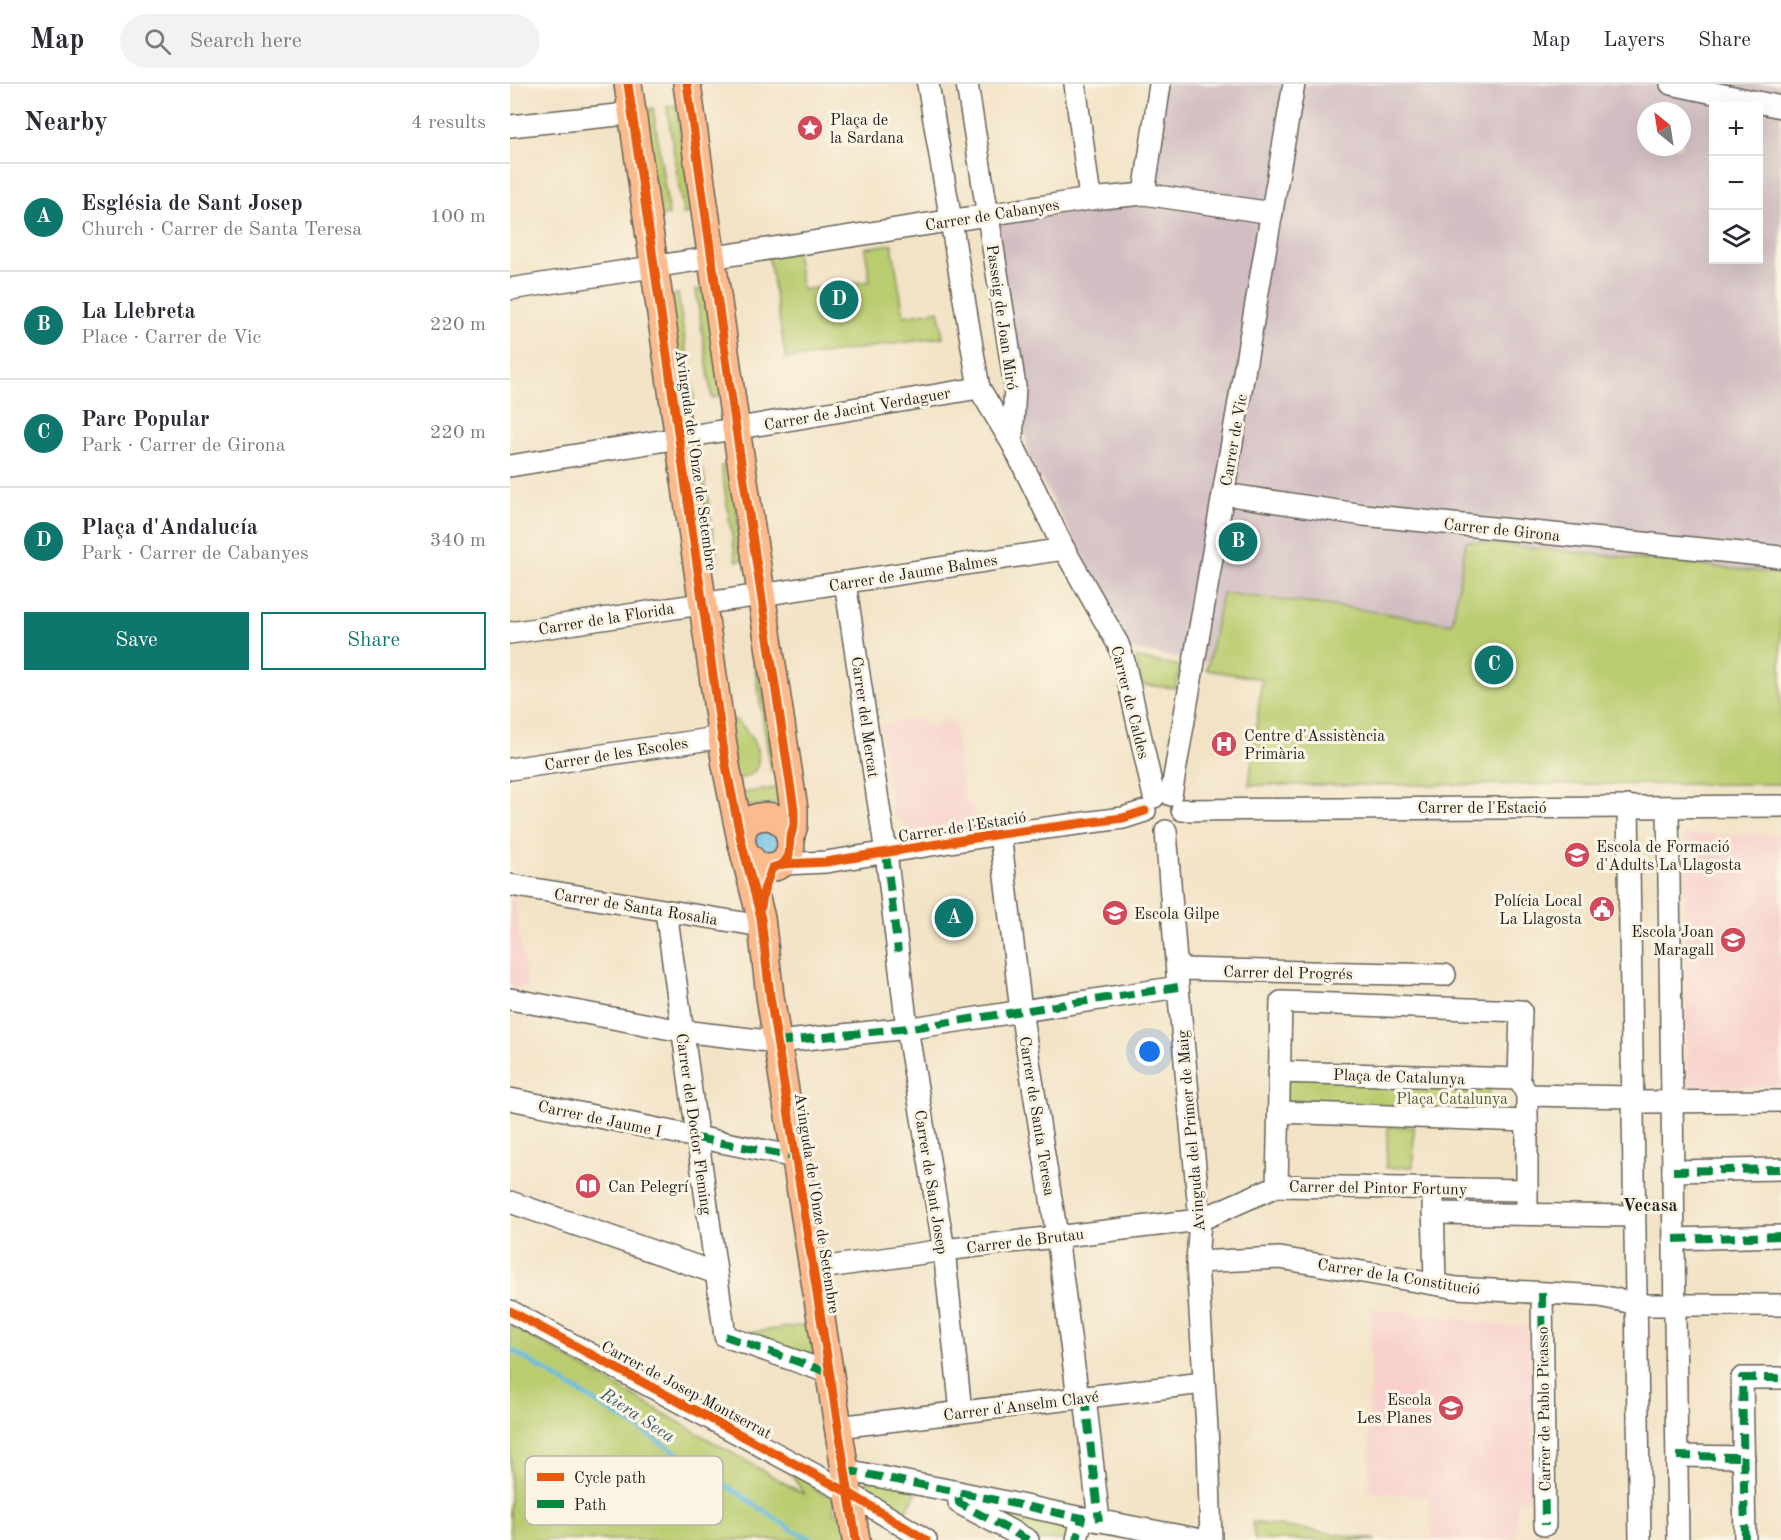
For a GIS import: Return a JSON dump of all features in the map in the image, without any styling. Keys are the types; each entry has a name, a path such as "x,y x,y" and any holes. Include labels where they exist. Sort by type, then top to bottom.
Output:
{"main road":[{"path":"687,84 736,429 794,809 789,855 778,866 758,866 742,846 744,828 748,822 758,817 770,816 781,821 790,838"},
{"name":"Avinguda de l'Onze de Setembre","path":"630,96 726,766 742,846 762,922"},
{"name":"Avinguda de l'Onze de Setembre","path":"778,866 761,902 762,922 777,1042 856,1540"}],"street":[{"name":"Passeig de Joan Miró","path":"928,84 978,388 1012,443 1064,549"},
{"name":"Passeig de Joan Miró","path":"967,84 1015,386 1012,443"},
{"path":"1075,84 1090,199"},
{"path":"1144,194 1160,84"},
{"name":"Carrer de Vic","path":"1163,803 1224,494 1294,84"},
{"path":"1671,84 1781,107"},
{"path":"510,126 618,115 630,96"},
{"name":"Carrer de Cabanyes","path":"712,257 987,214 1090,199 1144,194 1272,213"},
{"path":"510,289 712,257"},
{"name":"Carrer de Jacint Verdaguer","path":"736,429 978,388"},
{"name":"Avinguda de l'Onze de Setembre","path":"680,438 736,429"},
{"path":"510,466 680,438"},
{"name":"Carrer de Girona","path":"1224,494 1364,515 1781,557"},
{"name":"Carrer de Jaume Balmes","path":"761,596 1064,549"},
{"name":"Carrer de Caldes","path":"1064,549 1118,645 1163,803"},
{"name":"Carrer del Mercat","path":"846,582 886,853 898,952"},
{"path":"702,603 761,596"},
{"name":"Carrer de la Florida","path":"510,633 702,603"},
{"name":"Carrer de les Escoles","path":"510,769 723,737"},
{"path":"1163,803 1179,824 1166,831 1157,830 1151,826 1146,817 1163,803"},
{"name":"Carrer de l'Estació","path":"778,866 808,864 1000,834 1123,818 1163,803 1668,808 1781,806"},
{"path":"1628,806 1640,1540"},
{"path":"1668,808 1678,1540"},
{"name":"Avinguda del Primer de Maig","path":"1166,831 1177,978 1200,1220 1197,1262 1211,1540"},
{"name":"Carrer de Santa Teresa","path":"1000,834 1021,1011 1081,1398 1091,1519 1077,1540"},
{"name":"Carrer de Santa Rosalia","path":"510,885 666,911 762,922"},
{"name":"Carrer del Doctor Fleming","path":"666,911 725,1336 830,1373"},
{"name":"Carrer de Sant Josep","path":"898,952 907,1028 944,1250 961,1412"},
{"path":"1399,1006 1400,974"},
{"name":"Carrer del Progrés","path":"510,999 682,1031 777,1042 907,1028 1021,1011 1177,978 1445,975"},
{"name":"Carrer del Progrés","path":"1280,1072 1281,1002 1521,1011 1523,1087"},
{"path":"1277,1186 1280,1072"},
{"name":"Plaça de Catalunya","path":"1280,1072 1523,1087 1632,1097 1640,1102 1781,1101"},
{"path":"1523,1087 1527,1121 1527,1214"},
{"name":"Carrer de Jaume I","path":"510,1099 795,1157"},
{"path":"1279,1112 1527,1121"},
{"path":"1673,1171 1781,1169"},
{"name":"Carrer del Pintor Fortuny","path":"1200,1220 1277,1186 1527,1190"},
{"path":"1433,1188 1435,1284"},
{"path":"510,1202 716,1272"},
{"name":"Carrer del Pintor Fortuny","path":"1433,1213 1634,1216"},
{"name":"Carrer de Brutau","path":"814,1269 944,1250 1200,1220"},
{"path":"1674,1239 1781,1236"},
{"name":"Carrer de la Constitució","path":"1197,1262 1280,1258 1457,1288 1600,1296 1636,1303 1675,1306 1781,1305"},
{"name":"Carrer de Pablo Picasso","path":"1542,1293 1545,1525"},
{"name":"Carrer de Josep Montserrat","path":"510,1311 847,1481"},
{"path":"1745,1540 1742,1378 1781,1378"},
{"name":"Carrer d'Anselm Clavé","path":"838,1427 1203,1383"},
{"path":"1677,1456 1744,1457"},
{"path":"847,1481 958,1492 1202,1540"},
{"path":"847,1481 926,1540"},
{"path":"958,1492 959,1503 1028,1540"}],"shaded area":[{"path":"1158,84 1781,84 1781,574 1466,541 1452,625 1350,608 1222,593 1209,661 1204,663 1126,648 1122,628 1028,455 996,221 1140,201"},
{"path":"924,718 925,725 953,721 965,804 972,803 975,820 911,830 893,815 880,724"},
{"name":"Escola Joan Maragall","path":"1781,833 1781,1086 1687,1088 1684,835"},
{"path":"510,888 512,889 528,989 510,986"},
{"name":"Escola Les Planes","path":"1371,1308 1510,1326 1533,1326 1531,1500 1517,1499 1516,1540 1432,1540 1429,1497 1369,1491"}],"green space":[{"path":"676,105 692,212 683,214 667,107"},
{"path":"653,108 669,215 659,217 643,110"},
{"path":"892,244 904,316 939,310 943,337 786,359 768,254 795,247 802,290 870,281 865,248"},
{"path":"706,288 722,396 712,398 696,290"},
{"path":"678,294 694,401 684,404 668,296"},
{"path":"729,465 744,560 736,561 721,466"},
{"path":"695,470 703,470 718,565 710,566"},
{"path":"1466,541 1781,574 1781,784 1249,785 1262,679 1206,670 1222,593 1350,608 1452,624"},
{"path":"748,625 753,625 776,770 771,771"},
{"path":"1136,658 1181,666 1175,688 1142,685"},
{"path":"730,717 739,723 754,742 758,762 755,770 747,776 734,779"},
{"path":"782,787 779,800 767,805 744,806 735,794"},
{"name":"Plaça Catalunya","path":"1279,1072 1490,1078 1488,1120 1279,1112"},
{"path":"1388,1127 1414,1127 1413,1167 1386,1168"},
{"path":"811,1324 815,1363 725,1336"},
{"path":"510,1325 805,1495 788,1470 819,1486 817,1491 833,1497 834,1512 883,1540 510,1540"},
{"path":"866,1474 921,1485 903,1516 870,1499"},
{"path":"959,1503 1082,1518 1077,1540 1028,1540"},
{"path":"1252,1522 1376,1540 1255,1540"}],"water":[{"path":"767,830 776,833 779,842 776,851 767,854 758,851 755,842 758,833"}],"waterway":[{"name":"Riera Seca","path":"510,1349 682,1456"},
{"name":"Riera Seca","path":"723,1483 794,1531 815,1540"}],"marked path":[{"path":"886,853 898,952"},
{"path":"777,1042 918,1027 1178,987"},
{"path":"697,1138 795,1157"},
{"path":"1673,1171 1781,1169"},
{"path":"1674,1239 1781,1236"},
{"path":"1542,1293 1545,1525"},
{"path":"725,1336 830,1373"},
{"path":"1745,1540 1742,1378 1781,1378"},
{"path":"1085,1397 1099,1521"},
{"path":"1677,1456 1744,1457"},
{"path":"845,1470 958,1492"},
{"path":"1028,1540 959,1503 958,1492 1082,1518 1077,1540"}],"cycle path":[{"path":"628,84 726,766 741,840 761,918 770,996 856,1540"},
{"path":"687,84 736,429 794,809 789,855 783,864 772,868 761,907"},
{"path":"783,864 826,862 1000,834 1123,818 1145,811"},
{"path":"510,1311 849,1493 926,1540"}],"place":[{"name":"Plaça de la Sardana","path":"810,128"},
{"name":"Plaça d'Andalucía","path":"839,300"},
{"name":"La Llebreta","path":"1238,542"},
{"name":"Parc Popular","path":"1494,665"},
{"name":"Centre d'Assistència Primària","path":"1224,744"},
{"name":"Escola de Formació d'Adults La Llagosta","path":"1577,855"},
{"name":"Polícia Local La Llagosta","path":"1602,909"},
{"name":"Escola Gilpe","path":"1115,913"},
{"name":"Església de Sant Josep","path":"954,918"},
{"name":"Escola Joan Maragall","path":"1733,940"},
{"name":"Can Pelegrí","path":"588,1186"},
{"name":"Escola Les Planes","path":"1451,1408"}],"district":[{"name":"Vecasa","path":"1650,1205"}]}
